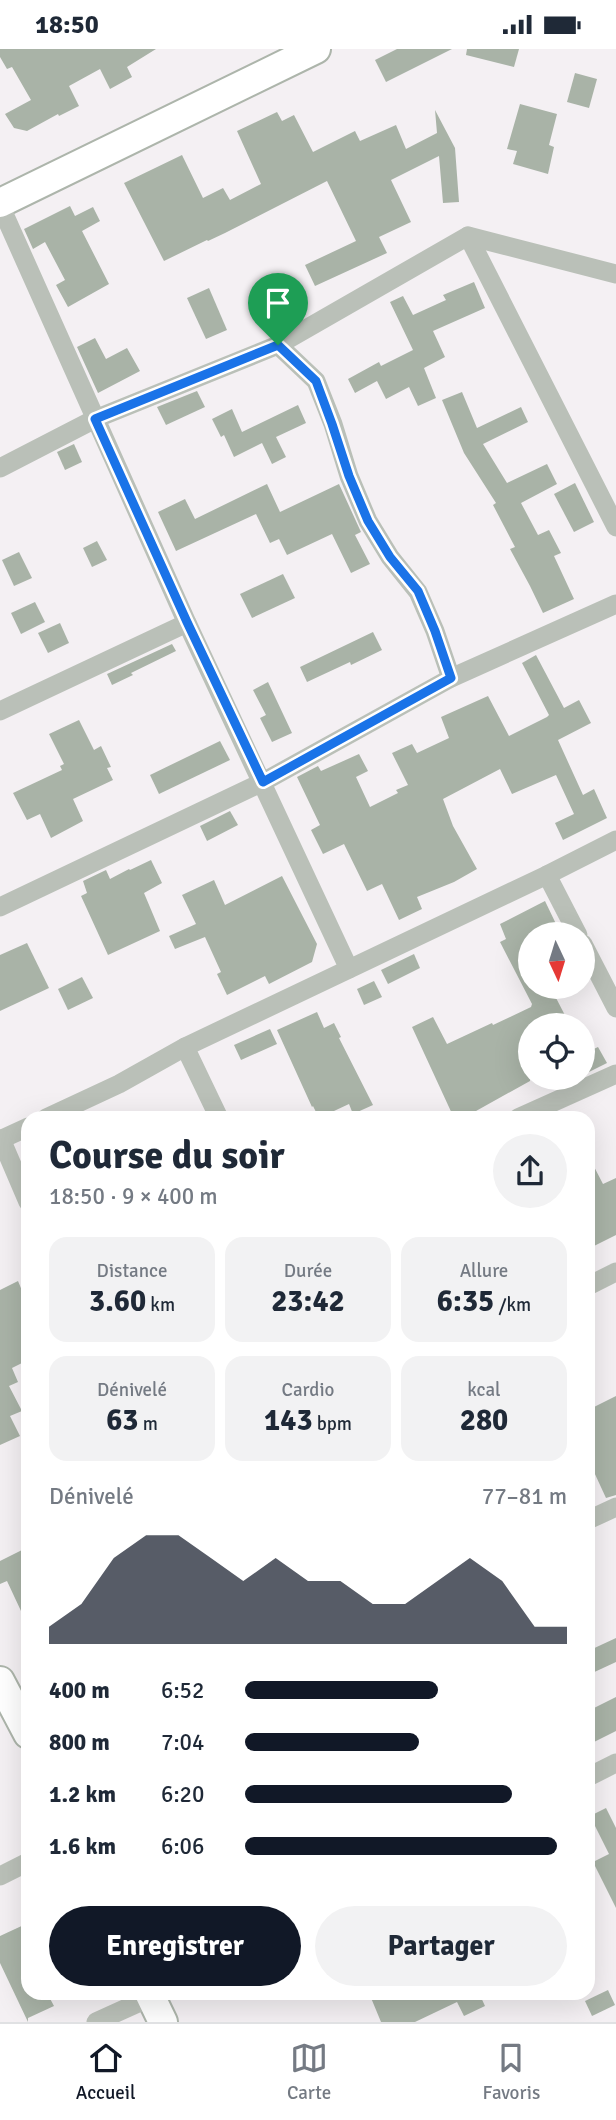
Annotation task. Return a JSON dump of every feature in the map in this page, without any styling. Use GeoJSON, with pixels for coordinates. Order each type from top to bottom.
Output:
{"type":"FeatureCollection","features":[{"type":"Feature","properties":{"kind":"street"},"geometry":{"type":"LineString","coordinates":[[316,49],[0,204],[187,622],[349,969]]}},
{"type":"Feature","properties":{"kind":"street"},"geometry":{"type":"LineString","coordinates":[[0,468],[95,419],[278,345],[468,236],[616,274]]}},
{"type":"Feature","properties":{"kind":"street"},"geometry":{"type":"LineString","coordinates":[[468,236],[616,527]]}},
{"type":"Feature","properties":{"kind":"street"},"geometry":{"type":"LineString","coordinates":[[278,345],[316,381],[349,476],[368,521],[390,557],[418,591],[451,678]]}},
{"type":"Feature","properties":{"kind":"street"},"geometry":{"type":"LineString","coordinates":[[0,907],[263,782],[451,678],[616,604]]}},
{"type":"Feature","properties":{"kind":"street"},"geometry":{"type":"LineString","coordinates":[[0,711],[187,622]]}},
{"type":"Feature","properties":{"kind":"street"},"geometry":{"type":"LineString","coordinates":[[61,1111],[119,1084],[185,1047],[616,840]]}},
{"type":"Feature","properties":{"kind":"street"},"geometry":{"type":"LineString","coordinates":[[547,875],[571,922]]}},
{"type":"Feature","properties":{"kind":"street"},"geometry":{"type":"LineString","coordinates":[[595,964],[610,989],[616,1008]]}},
{"type":"Feature","properties":{"kind":"street"},"geometry":{"type":"LineString","coordinates":[[185,1047],[216,1111]]}},
{"type":"Feature","properties":{"kind":"street"},"geometry":{"type":"LineString","coordinates":[[534,1111],[616,1074]]}},
{"type":"Feature","properties":{"kind":"street"},"geometry":{"type":"LineString","coordinates":[[21,1130],[1,1140],[21,1186]]}},
{"type":"Feature","properties":{"kind":"street"},"geometry":{"type":"LineString","coordinates":[[595,1282],[616,1272]]}},
{"type":"Feature","properties":{"kind":"street"},"geometry":{"type":"LineString","coordinates":[[595,1517],[616,1507]]}},
{"type":"Feature","properties":{"kind":"street"},"geometry":{"type":"LineString","coordinates":[[3,1693],[21,1723]]}},
{"type":"Feature","properties":{"kind":"street"},"geometry":{"type":"LineString","coordinates":[[595,1774],[616,1763]]}},
{"type":"Feature","properties":{"kind":"street"},"geometry":{"type":"LineString","coordinates":[[0,1876],[21,1866]]}},
{"type":"Feature","properties":{"kind":"street"},"geometry":{"type":"LineString","coordinates":[[96,2022],[156,2002]]}},
{"type":"Feature","properties":{"kind":"building"},"geometry":{"type":"Polygon","coordinates":[[[0,49],[156,49],[127,67],[132,77],[110,89],[100,69],[69,86],[79,106],[27,131],[14,128],[5,114],[31,100],[12,67],[7,69],[0,57],[0,49]]]}},
{"type":"Feature","properties":{"kind":"building"},"geometry":{"type":"Polygon","coordinates":[[[397,49],[452,49],[386,82],[375,60],[397,49]]]}},
{"type":"Feature","properties":{"kind":"building"},"geometry":{"type":"Polygon","coordinates":[[[467,49],[519,49],[514,67],[466,55],[467,49]]]}},
{"type":"Feature","properties":{"kind":"building"},"geometry":{"type":"Polygon","coordinates":[[[575,73],[597,79],[589,108],[567,102],[575,73]]]}},
{"type":"Feature","properties":{"kind":"building"},"geometry":{"type":"Polygon","coordinates":[[[520,104],[557,114],[549,145],[554,147],[548,174],[513,164],[517,151],[507,149],[520,104]]]}},
{"type":"Feature","properties":{"kind":"building"},"geometry":{"type":"Polygon","coordinates":[[[435,110],[455,148],[459,202],[443,203],[439,156],[391,180],[411,222],[379,237],[387,253],[315,286],[305,265],[356,241],[327,181],[164,261],[124,183],[182,155],[203,198],[223,188],[230,200],[261,184],[237,131],[277,112],[282,121],[294,115],[313,152],[355,131],[360,141],[396,125],[406,149],[437,133],[435,110]]]}},
{"type":"Feature","properties":{"kind":"building"},"geometry":{"type":"Polygon","coordinates":[[[70,206],[75,216],[93,207],[100,221],[82,231],[109,284],[68,307],[56,285],[65,280],[45,242],[33,249],[24,229],[70,206]]]}},
{"type":"Feature","properties":{"kind":"building"},"geometry":{"type":"Polygon","coordinates":[[[474,282],[485,308],[433,331],[445,357],[424,368],[436,398],[418,406],[409,387],[386,399],[377,381],[355,393],[348,379],[379,362],[381,366],[413,350],[390,302],[403,296],[413,315],[446,300],[443,295],[474,282]]]}},
{"type":"Feature","properties":{"kind":"building"},"geometry":{"type":"Polygon","coordinates":[[[209,288],[227,330],[206,339],[187,298],[209,288]]]}},
{"type":"Feature","properties":{"kind":"building"},"geometry":{"type":"Polygon","coordinates":[[[95,338],[106,359],[127,348],[140,371],[98,393],[77,347],[95,338]]]}},
{"type":"Feature","properties":{"kind":"building"},"geometry":{"type":"Polygon","coordinates":[[[197,391],[205,407],[166,425],[157,407],[197,391]]]}},
{"type":"Feature","properties":{"kind":"building"},"geometry":{"type":"Polygon","coordinates":[[[462,392],[477,428],[521,407],[528,422],[483,444],[507,483],[547,464],[557,484],[521,503],[538,535],[549,530],[561,553],[554,556],[574,599],[543,613],[510,549],[515,547],[493,505],[496,503],[464,453],[442,400],[462,392]]]}},
{"type":"Feature","properties":{"kind":"building"},"geometry":{"type":"Polygon","coordinates":[[[298,405],[306,423],[276,437],[286,457],[272,464],[262,443],[234,457],[224,435],[221,437],[212,419],[232,409],[242,432],[298,405]]]}},
{"type":"Feature","properties":{"kind":"building"},"geometry":{"type":"Polygon","coordinates":[[[74,444],[82,462],[65,470],[57,452],[74,444]]]}},
{"type":"Feature","properties":{"kind":"building"},"geometry":{"type":"Polygon","coordinates":[[[575,483],[594,522],[574,532],[554,494],[575,483]]]}},
{"type":"Feature","properties":{"kind":"building"},"geometry":{"type":"Polygon","coordinates":[[[267,484],[280,512],[339,484],[361,532],[355,535],[370,564],[351,573],[332,534],[287,555],[279,539],[270,543],[256,514],[176,551],[158,512],[185,499],[195,519],[267,484]]]}},
{"type":"Feature","properties":{"kind":"building"},"geometry":{"type":"Polygon","coordinates":[[[97,541],[107,560],[92,567],[83,548],[97,541]]]}},
{"type":"Feature","properties":{"kind":"building"},"geometry":{"type":"Polygon","coordinates":[[[19,552],[32,578],[14,586],[2,560],[19,552]]]}},
{"type":"Feature","properties":{"kind":"building"},"geometry":{"type":"Polygon","coordinates":[[[283,574],[295,598],[252,618],[240,594],[283,574]]]}},
{"type":"Feature","properties":{"kind":"building"},"geometry":{"type":"Polygon","coordinates":[[[35,602],[45,622],[21,634],[11,613],[35,602]]]}},
{"type":"Feature","properties":{"kind":"building"},"geometry":{"type":"Polygon","coordinates":[[[60,623],[69,643],[48,653],[38,633],[60,623]]]}},
{"type":"Feature","properties":{"kind":"building"},"geometry":{"type":"Polygon","coordinates":[[[373,632],[382,650],[307,682],[300,667],[373,632]]]}},
{"type":"Feature","properties":{"kind":"building"},"geometry":{"type":"Polygon","coordinates":[[[172,644],[176,651],[112,685],[107,674],[172,644]]]}},
{"type":"Feature","properties":{"kind":"building"},"geometry":{"type":"Polygon","coordinates":[[[536,655],[564,708],[579,700],[591,723],[558,740],[583,795],[594,789],[607,818],[563,840],[555,823],[574,814],[556,775],[512,794],[500,769],[443,799],[453,826],[477,869],[417,897],[422,909],[399,920],[382,884],[367,891],[344,844],[323,854],[311,830],[320,825],[297,777],[318,766],[321,771],[359,754],[368,771],[356,777],[370,807],[408,785],[392,753],[412,744],[417,753],[449,738],[441,717],[488,696],[509,736],[547,717],[549,715],[522,663],[536,655]]]}},
{"type":"Feature","properties":{"kind":"building"},"geometry":{"type":"Polygon","coordinates":[[[268,682],[292,733],[272,742],[260,718],[266,715],[253,690],[268,682]]]}},
{"type":"Feature","properties":{"kind":"building"},"geometry":{"type":"Polygon","coordinates":[[[79,720],[94,750],[101,746],[111,767],[107,768],[113,780],[73,799],[83,821],[51,838],[40,814],[27,820],[13,793],[62,770],[60,766],[64,764],[49,734],[79,720]]]}},
{"type":"Feature","properties":{"kind":"building"},"geometry":{"type":"Polygon","coordinates":[[[220,741],[230,760],[159,794],[150,775],[220,741]]]}},
{"type":"Feature","properties":{"kind":"building"},"geometry":{"type":"Polygon","coordinates":[[[230,811],[238,825],[207,841],[200,826],[230,811]]]}},
{"type":"Feature","properties":{"kind":"building"},"geometry":{"type":"Polygon","coordinates":[[[151,860],[162,883],[144,893],[160,931],[108,955],[81,896],[87,893],[83,881],[106,870],[110,879],[151,860]]]}},
{"type":"Feature","properties":{"kind":"building"},"geometry":{"type":"Polygon","coordinates":[[[282,876],[317,944],[312,962],[269,984],[265,976],[227,995],[217,974],[221,972],[205,937],[175,949],[169,936],[196,924],[182,895],[214,880],[225,905],[282,876]]]}},
{"type":"Feature","properties":{"kind":"building"},"geometry":{"type":"Polygon","coordinates":[[[545,901],[555,922],[518,922],[518,977],[500,942],[506,939],[500,924],[545,901]]]}},
{"type":"Feature","properties":{"kind":"building"},"geometry":{"type":"Polygon","coordinates":[[[27,943],[49,988],[0,1011],[0,955],[27,943]]]}},
{"type":"Feature","properties":{"kind":"building"},"geometry":{"type":"Polygon","coordinates":[[[414,954],[420,968],[388,984],[381,970],[414,954]]]}},
{"type":"Feature","properties":{"kind":"building"},"geometry":{"type":"Polygon","coordinates":[[[82,977],[93,998],[68,1010],[58,989],[82,977]]]}},
{"type":"Feature","properties":{"kind":"building"},"geometry":{"type":"Polygon","coordinates":[[[374,981],[382,997],[364,1005],[357,989],[374,981]]]}},
{"type":"Feature","properties":{"kind":"building"},"geometry":{"type":"Polygon","coordinates":[[[529,999],[557,999],[564,1013],[518,1013],[532,1004],[529,999]]]}},
{"type":"Feature","properties":{"kind":"building"},"geometry":{"type":"Polygon","coordinates":[[[317,1012],[324,1028],[334,1023],[373,1105],[360,1111],[352,1111],[349,1104],[334,1111],[316,1111],[277,1030],[317,1012]]]}},
{"type":"Feature","properties":{"kind":"building"},"geometry":{"type":"Polygon","coordinates":[[[518,1013],[518,1088],[476,1111],[451,1111],[412,1027],[433,1017],[447,1044],[492,1023],[493,1025],[518,1013]]]}},
{"type":"Feature","properties":{"kind":"building"},"geometry":{"type":"Polygon","coordinates":[[[270,1029],[277,1044],[241,1060],[234,1045],[270,1029]]]}},
{"type":"Feature","properties":{"kind":"building"},"geometry":{"type":"Polygon","coordinates":[[[598,1047],[607,1063],[595,1069],[595,1048],[598,1047]]]}},
{"type":"Feature","properties":{"kind":"building"},"geometry":{"type":"Polygon","coordinates":[[[595,1169],[603,1184],[616,1178],[616,1235],[595,1246],[595,1169]]]}},
{"type":"Feature","properties":{"kind":"building"},"geometry":{"type":"Polygon","coordinates":[[[18,1281],[21,1288],[21,1364],[12,1368],[18,1382],[9,1386],[21,1409],[10,1416],[20,1436],[0,1445],[0,1290],[18,1281]]]}},
{"type":"Feature","properties":{"kind":"building"},"geometry":{"type":"Polygon","coordinates":[[[616,1396],[616,1495],[606,1498],[595,1474],[595,1406],[616,1396]]]}},
{"type":"Feature","properties":{"kind":"building"},"geometry":{"type":"Polygon","coordinates":[[[21,1550],[21,1611],[7,1581],[0,1584],[0,1561],[21,1550]]]}},
{"type":"Feature","properties":{"kind":"building"},"geometry":{"type":"Polygon","coordinates":[[[616,1638],[616,1662],[595,1672],[595,1648],[616,1638]]]}},
{"type":"Feature","properties":{"kind":"building"},"geometry":{"type":"Polygon","coordinates":[[[616,1697],[616,1731],[595,1742],[595,1708],[616,1697]]]}},
{"type":"Feature","properties":{"kind":"building"},"geometry":{"type":"Polygon","coordinates":[[[606,1808],[616,1828],[616,1908],[595,1866],[595,1861],[609,1854],[595,1826],[595,1814],[606,1808]]]}},
{"type":"Feature","properties":{"kind":"building"},"geometry":{"type":"Polygon","coordinates":[[[21,1926],[21,2000],[51,2000],[54,2006],[28,2018],[28,2022],[0,1963],[0,1936],[21,1926]]]}},
{"type":"Feature","properties":{"kind":"building"},"geometry":{"type":"Polygon","coordinates":[[[608,1990],[615,2005],[592,2016],[585,2001],[595,2000],[595,1996],[608,1990]]]}},
{"type":"Feature","properties":{"kind":"building"},"geometry":{"type":"Polygon","coordinates":[[[372,2000],[482,2000],[485,2006],[464,2016],[457,2002],[415,2022],[381,2022],[372,2000]]]}},
{"type":"Feature","properties":{"kind":"route"},"geometry":{"type":"LineString","coordinates":[[278,345],[316,381],[349,476],[368,521],[390,557],[418,591],[451,678],[263,782],[95,419],[278,345]]}}]}
